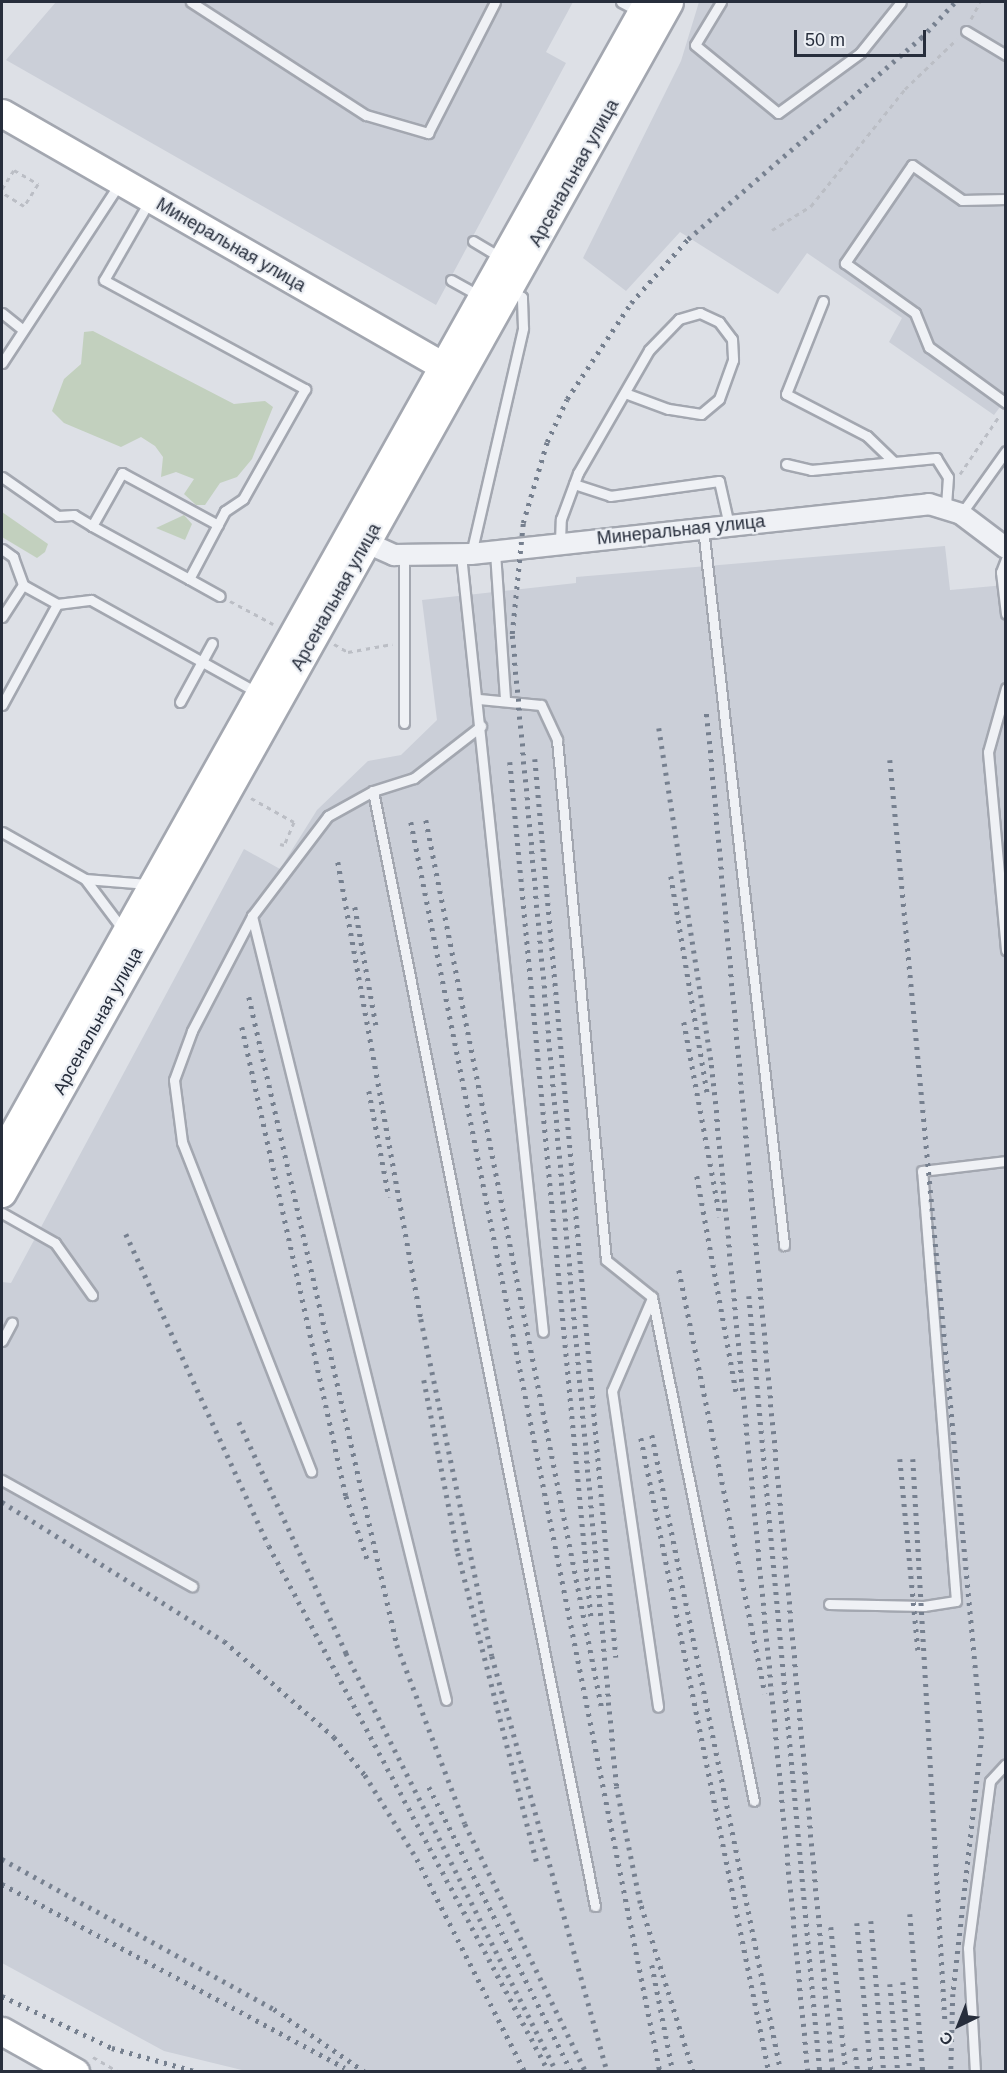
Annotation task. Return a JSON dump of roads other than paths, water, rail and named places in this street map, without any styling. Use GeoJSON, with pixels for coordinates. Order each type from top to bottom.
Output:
{"type":"FeatureCollection","features":[{"type":"Feature","properties":{"kind":"street","name":"Арсенальная улица"},"geometry":{"type":"LineString","coordinates":[[2,1192],[160,890],[452,371],[511,272],[647,8]]}},
{"type":"Feature","properties":{"kind":"street","name":"Минеральная улица"},"geometry":{"type":"LineString","coordinates":[[2,113],[452,371]]}},
{"type":"Feature","properties":{"kind":"street","name":"Арсенальная улица"},"geometry":{"type":"LineString","coordinates":[[452,371],[482,297],[511,272]]}},
{"type":"Feature","properties":{"kind":"street","name":"Минеральная улица"},"geometry":{"type":"LineString","coordinates":[[358,539],[404,557],[466,554],[560,542],[952,503]]}},
{"type":"Feature","properties":{"kind":"street"},"geometry":{"type":"LineString","coordinates":[[952,503],[1005,548]]}},
{"type":"Feature","properties":{"kind":"street","name":"Арсенальная улица"},"geometry":{"type":"LineString","coordinates":[[2,1153],[134,938]]}},
{"type":"Feature","properties":{"kind":"street"},"geometry":{"type":"LineString","coordinates":[[2,2031],[75,2072]]}},
{"type":"Feature","properties":{"kind":"street"},"geometry":{"type":"LineString","coordinates":[[2,2051],[39,2072]]}},
{"type":"Feature","properties":{"kind":"lane"},"geometry":{"type":"LineString","coordinates":[[191,2],[366,115],[428,133],[495,2]]}},
{"type":"Feature","properties":{"kind":"lane"},"geometry":{"type":"LineString","coordinates":[[721,2],[695,45],[778,113],[860,53],[901,2]]}},
{"type":"Feature","properties":{"kind":"lane"},"geometry":{"type":"LineString","coordinates":[[966,31],[1005,55]]}},
{"type":"Feature","properties":{"kind":"lane"},"geometry":{"type":"LineString","coordinates":[[1005,199],[962,200],[912,165],[845,263],[915,313],[929,347],[1005,403]]}},
{"type":"Feature","properties":{"kind":"lane"},"geometry":{"type":"LineString","coordinates":[[2,363],[22,329],[120,182]]}},
{"type":"Feature","properties":{"kind":"lane"},"geometry":{"type":"LineString","coordinates":[[151,199],[104,280],[305,389],[243,499],[225,511],[189,579]]}},
{"type":"Feature","properties":{"kind":"lane"},"geometry":{"type":"LineString","coordinates":[[473,241],[511,272],[522,297],[523,327],[466,554],[481,726],[543,1332]]}},
{"type":"Feature","properties":{"kind":"lane"},"geometry":{"type":"LineString","coordinates":[[451,280],[482,297]]}},
{"type":"Feature","properties":{"kind":"lane"},"geometry":{"type":"LineString","coordinates":[[823,301],[786,394],[867,436],[893,461]]}},
{"type":"Feature","properties":{"kind":"lane"},"geometry":{"type":"LineString","coordinates":[[2,313],[22,329]]}},
{"type":"Feature","properties":{"kind":"lane"},"geometry":{"type":"LineString","coordinates":[[560,542],[561,519],[574,483],[649,350],[680,319],[700,314],[719,322],[732,339],[733,360],[719,399],[701,414],[668,409],[625,393]]}},
{"type":"Feature","properties":{"kind":"lane"},"geometry":{"type":"LineString","coordinates":[[786,464],[812,470],[936,458],[952,503],[1005,451]]}},
{"type":"Feature","properties":{"kind":"lane"},"geometry":{"type":"LineString","coordinates":[[92,526],[122,473],[218,525]]}},
{"type":"Feature","properties":{"kind":"lane"},"geometry":{"type":"LineString","coordinates":[[2,477],[58,516],[74,516],[220,596]]}},
{"type":"Feature","properties":{"kind":"lane"},"geometry":{"type":"LineString","coordinates":[[574,483],[610,496],[719,481],[729,525]]}},
{"type":"Feature","properties":{"kind":"lane"},"geometry":{"type":"LineString","coordinates":[[703,528],[784,1245]]}},
{"type":"Feature","properties":{"kind":"lane"},"geometry":{"type":"LineString","coordinates":[[2,549],[13,556],[23,585],[57,604],[91,600],[268,698]]}},
{"type":"Feature","properties":{"kind":"lane"},"geometry":{"type":"LineString","coordinates":[[495,552],[505,698]]}},
{"type":"Feature","properties":{"kind":"lane"},"geometry":{"type":"LineString","coordinates":[[404,557],[404,723]]}},
{"type":"Feature","properties":{"kind":"lane"},"geometry":{"type":"LineString","coordinates":[[1005,559],[1001,572],[1005,614]]}},
{"type":"Feature","properties":{"kind":"lane"},"geometry":{"type":"LineString","coordinates":[[2,616],[23,585]]}},
{"type":"Feature","properties":{"kind":"lane"},"geometry":{"type":"LineString","coordinates":[[2,705],[57,604]]}},
{"type":"Feature","properties":{"kind":"lane"},"geometry":{"type":"LineString","coordinates":[[180,702],[212,643]]}},
{"type":"Feature","properties":{"kind":"lane"},"geometry":{"type":"LineString","coordinates":[[1005,688],[988,752],[1005,950]]}},
{"type":"Feature","properties":{"kind":"lane"},"geometry":{"type":"LineString","coordinates":[[479,699],[505,698],[541,705],[556,740],[606,1260],[652,1297],[754,1801]]}},
{"type":"Feature","properties":{"kind":"lane"},"geometry":{"type":"LineString","coordinates":[[311,1472],[182,1142],[174,1080],[192,1031],[252,916],[328,816],[373,791],[414,778],[481,726]]}},
{"type":"Feature","properties":{"kind":"lane"},"geometry":{"type":"LineString","coordinates":[[373,791],[595,1906]]}},
{"type":"Feature","properties":{"kind":"lane"},"geometry":{"type":"LineString","coordinates":[[2,832],[84,879],[134,938]]}},
{"type":"Feature","properties":{"kind":"lane"},"geometry":{"type":"LineString","coordinates":[[84,879],[160,890]]}},
{"type":"Feature","properties":{"kind":"lane"},"geometry":{"type":"LineString","coordinates":[[252,916],[446,1700]]}},
{"type":"Feature","properties":{"kind":"lane"},"geometry":{"type":"LineString","coordinates":[[829,1604],[924,1606],[957,1601],[922,1171],[1005,1161]]}},
{"type":"Feature","properties":{"kind":"lane"},"geometry":{"type":"LineString","coordinates":[[2,1213],[55,1243],[92,1295]]}},
{"type":"Feature","properties":{"kind":"lane"},"geometry":{"type":"LineString","coordinates":[[652,1297],[612,1391],[658,1707]]}},
{"type":"Feature","properties":{"kind":"lane"},"geometry":{"type":"LineString","coordinates":[[2,1341],[12,1322]]}},
{"type":"Feature","properties":{"kind":"lane"},"geometry":{"type":"LineString","coordinates":[[2,1480],[192,1586]]}},
{"type":"Feature","properties":{"kind":"lane"},"geometry":{"type":"LineString","coordinates":[[975,2072],[968,1948],[990,1781],[1005,1764]]}},
{"type":"Feature","properties":{"kind":"railway"},"geometry":{"type":"LineString","coordinates":[[693,2072],[640,1903],[616,1786],[512,634],[523,523],[547,442],[567,399],[631,303],[688,239],[921,38],[955,2]]}},
{"type":"Feature","properties":{"kind":"railway"},"geometry":{"type":"LineString","coordinates":[[707,714],[833,2072]]}},
{"type":"Feature","properties":{"kind":"railway"},"geometry":{"type":"LineString","coordinates":[[659,728],[712,1065],[808,2072]]}},
{"type":"Feature","properties":{"kind":"railway"},"geometry":{"type":"LineString","coordinates":[[535,759],[616,1657]]}},
{"type":"Feature","properties":{"kind":"railway"},"geometry":{"type":"LineString","coordinates":[[890,760],[982,1736],[953,1994],[951,2072]]}},
{"type":"Feature","properties":{"kind":"railway"},"geometry":{"type":"LineString","coordinates":[[510,762],[591,1616]]}},
{"type":"Feature","properties":{"kind":"railway"},"geometry":{"type":"LineString","coordinates":[[426,820],[602,1709]]}},
{"type":"Feature","properties":{"kind":"railway"},"geometry":{"type":"LineString","coordinates":[[411,822],[660,2072]]}},
{"type":"Feature","properties":{"kind":"railway"},"geometry":{"type":"LineString","coordinates":[[338,862],[421,1319],[492,1656],[607,2072]]}},
{"type":"Feature","properties":{"kind":"railway"},"geometry":{"type":"LineString","coordinates":[[671,876],[707,1092]]}},
{"type":"Feature","properties":{"kind":"railway"},"geometry":{"type":"LineString","coordinates":[[355,907],[376,1025]]}},
{"type":"Feature","properties":{"kind":"railway"},"geometry":{"type":"LineString","coordinates":[[249,997],[397,1645],[465,1824],[586,2072]]}},
{"type":"Feature","properties":{"kind":"railway"},"geometry":{"type":"LineString","coordinates":[[684,1022],[720,1217]]}},
{"type":"Feature","properties":{"kind":"railway"},"geometry":{"type":"LineString","coordinates":[[242,1027],[346,1496],[368,1561]]}},
{"type":"Feature","properties":{"kind":"railway"},"geometry":{"type":"LineString","coordinates":[[369,1091],[389,1197]]}},
{"type":"Feature","properties":{"kind":"railway"},"geometry":{"type":"LineString","coordinates":[[697,1176],[736,1391]]}},
{"type":"Feature","properties":{"kind":"railway"},"geometry":{"type":"LineString","coordinates":[[126,1234],[269,1546],[549,2072]]}},
{"type":"Feature","properties":{"kind":"railway"},"geometry":{"type":"LineString","coordinates":[[679,1270],[765,1693]]}},
{"type":"Feature","properties":{"kind":"railway"},"geometry":{"type":"LineString","coordinates":[[749,1296],[820,2072]]}},
{"type":"Feature","properties":{"kind":"railway"},"geometry":{"type":"LineString","coordinates":[[424,1380],[458,1553],[538,1867]]}},
{"type":"Feature","properties":{"kind":"railway"},"geometry":{"type":"LineString","coordinates":[[239,1422],[346,1653],[555,2068]]}},
{"type":"Feature","properties":{"kind":"railway"},"geometry":{"type":"LineString","coordinates":[[652,1435],[781,2072]]}},
{"type":"Feature","properties":{"kind":"railway"},"geometry":{"type":"LineString","coordinates":[[641,1438],[769,2072]]}},
{"type":"Feature","properties":{"kind":"railway"},"geometry":{"type":"LineString","coordinates":[[900,1459],[918,1650]]}},
{"type":"Feature","properties":{"kind":"railway"},"geometry":{"type":"LineString","coordinates":[[913,1459],[945,2019]]}},
{"type":"Feature","properties":{"kind":"railway"},"geometry":{"type":"LineString","coordinates":[[2,1502],[224,1641],[334,1737],[365,1775],[417,1859],[525,2072]]}},
{"type":"Feature","properties":{"kind":"railway"},"geometry":{"type":"LineString","coordinates":[[429,1787],[572,2072]]}},
{"type":"Feature","properties":{"kind":"railway"},"geometry":{"type":"LineString","coordinates":[[2,1859],[274,2009],[365,2072]]}},
{"type":"Feature","properties":{"kind":"railway"},"geometry":{"type":"LineString","coordinates":[[2,1884],[345,2068]]}},
{"type":"Feature","properties":{"kind":"railway"},"geometry":{"type":"LineString","coordinates":[[910,1914],[923,2072]]}},
{"type":"Feature","properties":{"kind":"railway"},"geometry":{"type":"LineString","coordinates":[[871,1921],[884,2072]]}},
{"type":"Feature","properties":{"kind":"railway"},"geometry":{"type":"LineString","coordinates":[[857,1923],[871,2072]]}},
{"type":"Feature","properties":{"kind":"railway"},"geometry":{"type":"LineString","coordinates":[[831,1927],[846,2072]]}},
{"type":"Feature","properties":{"kind":"railway"},"geometry":{"type":"LineString","coordinates":[[652,1965],[673,2072]]}},
{"type":"Feature","properties":{"kind":"railway"},"geometry":{"type":"LineString","coordinates":[[903,1982],[910,2072]]}},
{"type":"Feature","properties":{"kind":"railway"},"geometry":{"type":"LineString","coordinates":[[890,1984],[898,2072]]}},
{"type":"Feature","properties":{"kind":"railway"},"geometry":{"type":"LineString","coordinates":[[2,1996],[112,2048],[198,2072]]}},
{"type":"Feature","properties":{"kind":"railway"},"geometry":{"type":"LineString","coordinates":[[855,2048],[858,2072]]}}]}
